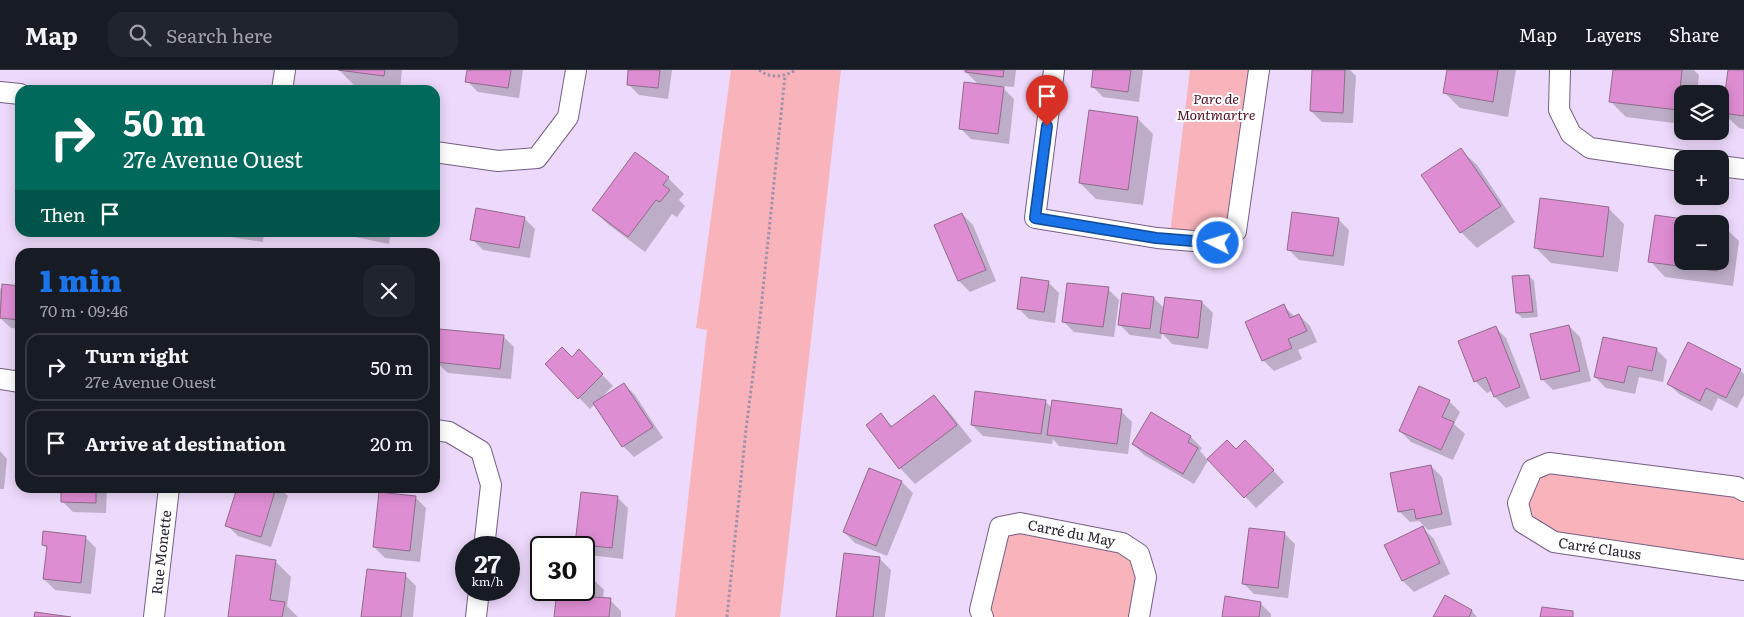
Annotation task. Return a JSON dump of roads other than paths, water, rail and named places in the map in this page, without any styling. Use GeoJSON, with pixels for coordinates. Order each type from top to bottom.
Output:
{"type":"FeatureCollection","features":[{"type":"Feature","properties":{"kind":"street"},"geometry":{"type":"LineString","coordinates":[[283,85],[285,70]]}},
{"type":"Feature","properties":{"kind":"street"},"geometry":{"type":"LineString","coordinates":[[440,153],[498,161],[537,158],[568,117],[576,70]]}},
{"type":"Feature","properties":{"kind":"street"},"geometry":{"type":"LineString","coordinates":[[1054,70],[1035,218],[1156,238],[1218,243],[1236,231],[1258,70]]}},
{"type":"Feature","properties":{"kind":"street"},"geometry":{"type":"LineString","coordinates":[[1560,70],[1559,110],[1571,134],[1577,139],[1590,148],[1674,160]]}},
{"type":"Feature","properties":{"kind":"street"},"geometry":{"type":"LineString","coordinates":[[0,92],[15,94]]}},
{"type":"Feature","properties":{"kind":"street"},"geometry":{"type":"LineString","coordinates":[[1729,167],[1744,169]]}},
{"type":"Feature","properties":{"kind":"street"},"geometry":{"type":"LineString","coordinates":[[0,380],[15,382]]}},
{"type":"Feature","properties":{"kind":"street"},"geometry":{"type":"LineString","coordinates":[[440,431],[449,432],[481,451],[491,485],[485,536]]}},
{"type":"Feature","properties":{"kind":"street","name":"Carré Clauss"},"geometry":{"type":"LineString","coordinates":[[1744,491],[1737,487],[1549,463],[1532,470],[1518,503],[1522,523],[1554,542],[1744,570]]}},
{"type":"Feature","properties":{"kind":"street","name":"Rue Monette"},"geometry":{"type":"LineString","coordinates":[[154,617],[168,493]]}},
{"type":"Feature","properties":{"kind":"street","name":"Carré du May"},"geometry":{"type":"LineString","coordinates":[[983,617],[980,610],[1000,527],[1020,523],[1122,543],[1139,554],[1146,577],[1139,617]]}},
{"type":"Feature","properties":{"kind":"street"},"geometry":{"type":"LineString","coordinates":[[476,617],[478,601]]}},
{"type":"Feature","properties":{"kind":"park label","name":"Parc de Montmartre"},"geometry":{"type":"Point","coordinates":[1216,108]}}]}
